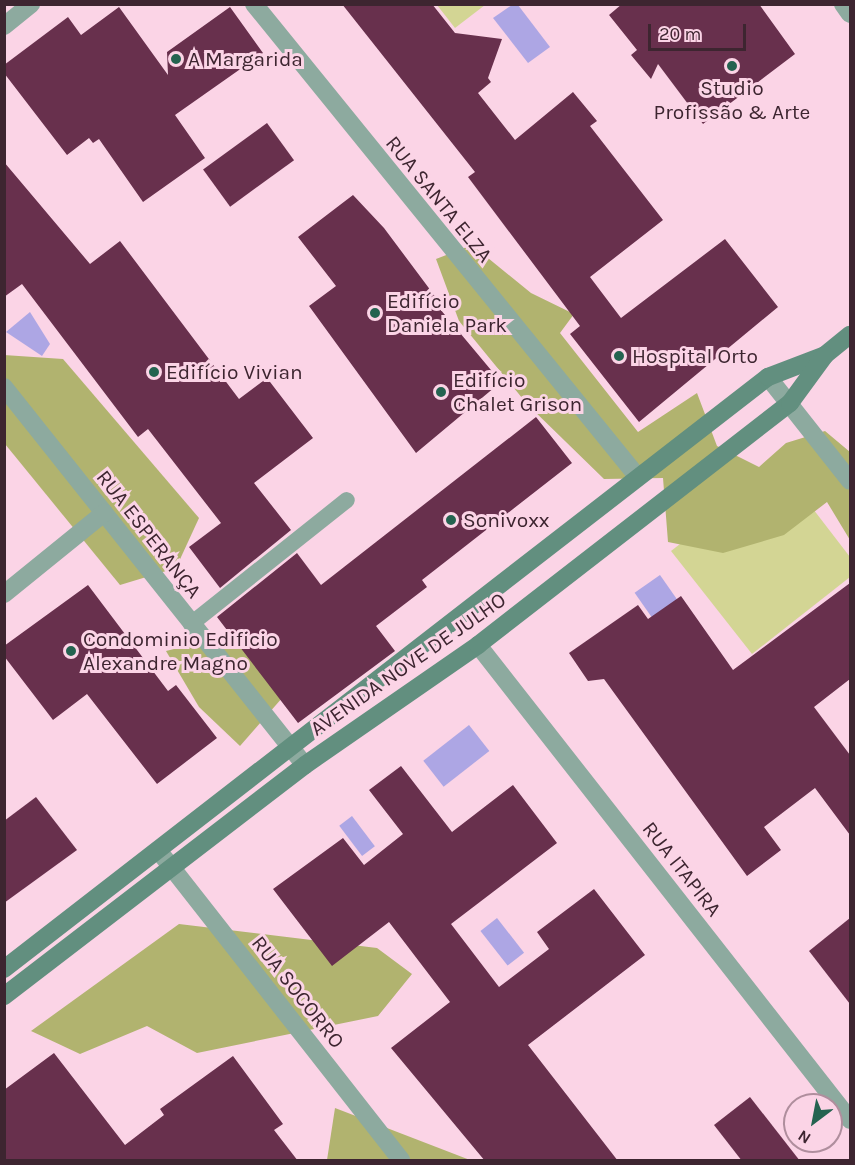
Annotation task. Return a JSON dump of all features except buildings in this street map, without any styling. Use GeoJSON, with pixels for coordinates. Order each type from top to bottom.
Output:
{"type":"FeatureCollection","features":[{"type":"Feature","properties":{"kind":"main road","name":"AVENIDA NOVE DE JULHO"},"geometry":{"type":"LineString","coordinates":[[4,996],[305,765],[478,645],[790,403],[825,355],[850,335]]}},
{"type":"Feature","properties":{"kind":"main road","name":"AVENIDA NOVE DE JULHO"},"geometry":{"type":"LineString","coordinates":[[4,969],[291,749],[638,476],[768,377],[825,355]]}},
{"type":"Feature","properties":{"kind":"street"},"geometry":{"type":"LineString","coordinates":[[4,26],[31,4]]}},
{"type":"Feature","properties":{"kind":"street","name":"RUA SANTA ELZA"},"geometry":{"type":"LineString","coordinates":[[254,4],[638,476]]}},
{"type":"Feature","properties":{"kind":"street"},"geometry":{"type":"LineString","coordinates":[[843,4],[850,14]]}},
{"type":"Feature","properties":{"kind":"street"},"geometry":{"type":"LineString","coordinates":[[768,377],[850,481]]}},
{"type":"Feature","properties":{"kind":"street","name":"RUA ESPERANÇA"},"geometry":{"type":"LineString","coordinates":[[4,387],[305,765]]}},
{"type":"Feature","properties":{"kind":"street"},"geometry":{"type":"LineString","coordinates":[[4,594],[104,513]]}},
{"type":"Feature","properties":{"kind":"street","name":"RUA ITAPIRA"},"geometry":{"type":"LineString","coordinates":[[478,645],[850,1120]]}},
{"type":"Feature","properties":{"kind":"street","name":"RUA SOCORRO"},"geometry":{"type":"LineString","coordinates":[[158,850],[401,1161]]}},
{"type":"Feature","properties":{"kind":"lane"},"geometry":{"type":"LineString","coordinates":[[191,624],[347,500]]}},
{"type":"Feature","properties":{"kind":"green space"},"geometry":{"type":"Polygon","coordinates":[[[437,5],[485,5],[455,28],[437,5]]]}},
{"type":"Feature","properties":{"kind":"green space"},"geometry":{"type":"Polygon","coordinates":[[[472,245],[531,293],[574,314],[560,333],[638,432],[697,393],[717,446],[759,467],[786,443],[825,431],[850,452],[850,540],[827,502],[784,535],[723,553],[668,542],[663,478],[604,479],[527,404],[459,321],[436,259],[472,245]]]}},
{"type":"Feature","properties":{"kind":"green space"},"geometry":{"type":"Polygon","coordinates":[[[4,355],[63,359],[199,518],[176,568],[120,585],[5,444],[4,355]]]}},
{"type":"Feature","properties":{"kind":"green space"},"geometry":{"type":"Polygon","coordinates":[[[780,466],[850,557],[850,577],[752,654],[671,551],[780,466]]]}},
{"type":"Feature","properties":{"kind":"green space"},"geometry":{"type":"Polygon","coordinates":[[[225,636],[304,673],[240,746],[199,707],[166,651],[225,636]]]}},
{"type":"Feature","properties":{"kind":"green space"},"geometry":{"type":"Polygon","coordinates":[[[179,924],[377,948],[412,974],[378,1016],[197,1053],[147,1026],[80,1054],[31,1031],[179,924]]]}},
{"type":"Feature","properties":{"kind":"green space"},"geometry":{"type":"Polygon","coordinates":[[[335,1108],[470,1160],[327,1160],[335,1108]]]}},
{"type":"Feature","properties":{"kind":"shaded area"},"geometry":{"type":"Polygon","coordinates":[[[512,5],[518,5],[550,47],[528,63],[493,18],[512,5]]]}},
{"type":"Feature","properties":{"kind":"shaded area"},"geometry":{"type":"Polygon","coordinates":[[[30,312],[50,344],[42,356],[6,332],[30,312]]]}},
{"type":"Feature","properties":{"kind":"shaded area"},"geometry":{"type":"Polygon","coordinates":[[[660,575],[678,601],[653,619],[635,593],[660,575]]]}},
{"type":"Feature","properties":{"kind":"shaded area"},"geometry":{"type":"Polygon","coordinates":[[[469,725],[489,751],[444,787],[423,761],[469,725]]]}},
{"type":"Feature","properties":{"kind":"shaded area"},"geometry":{"type":"Polygon","coordinates":[[[352,816],[375,846],[362,856],[339,826],[352,816]]]}},
{"type":"Feature","properties":{"kind":"shaded area"},"geometry":{"type":"Polygon","coordinates":[[[497,918],[524,953],[508,966],[480,931],[497,918]]]}},
{"type":"Feature","properties":{"kind":"place","name":"A Margarida"},"geometry":{"type":"Point","coordinates":[176,59]}},
{"type":"Feature","properties":{"kind":"place","name":"Studio Profissão & Arte"},"geometry":{"type":"Point","coordinates":[732,66]}},
{"type":"Feature","properties":{"kind":"place","name":"Edifício Daniela Park"},"geometry":{"type":"Point","coordinates":[375,313]}},
{"type":"Feature","properties":{"kind":"place","name":"Hospital Orto"},"geometry":{"type":"Point","coordinates":[619,356]}},
{"type":"Feature","properties":{"kind":"place","name":"Edifício Vivian"},"geometry":{"type":"Point","coordinates":[154,372]}},
{"type":"Feature","properties":{"kind":"place","name":"Edifício Chalet Grison"},"geometry":{"type":"Point","coordinates":[441,392]}},
{"type":"Feature","properties":{"kind":"place","name":"Sonivoxx"},"geometry":{"type":"Point","coordinates":[451,520]}},
{"type":"Feature","properties":{"kind":"place","name":"Condominio Edificio Alexandre Magno"},"geometry":{"type":"Point","coordinates":[71,651]}}]}
